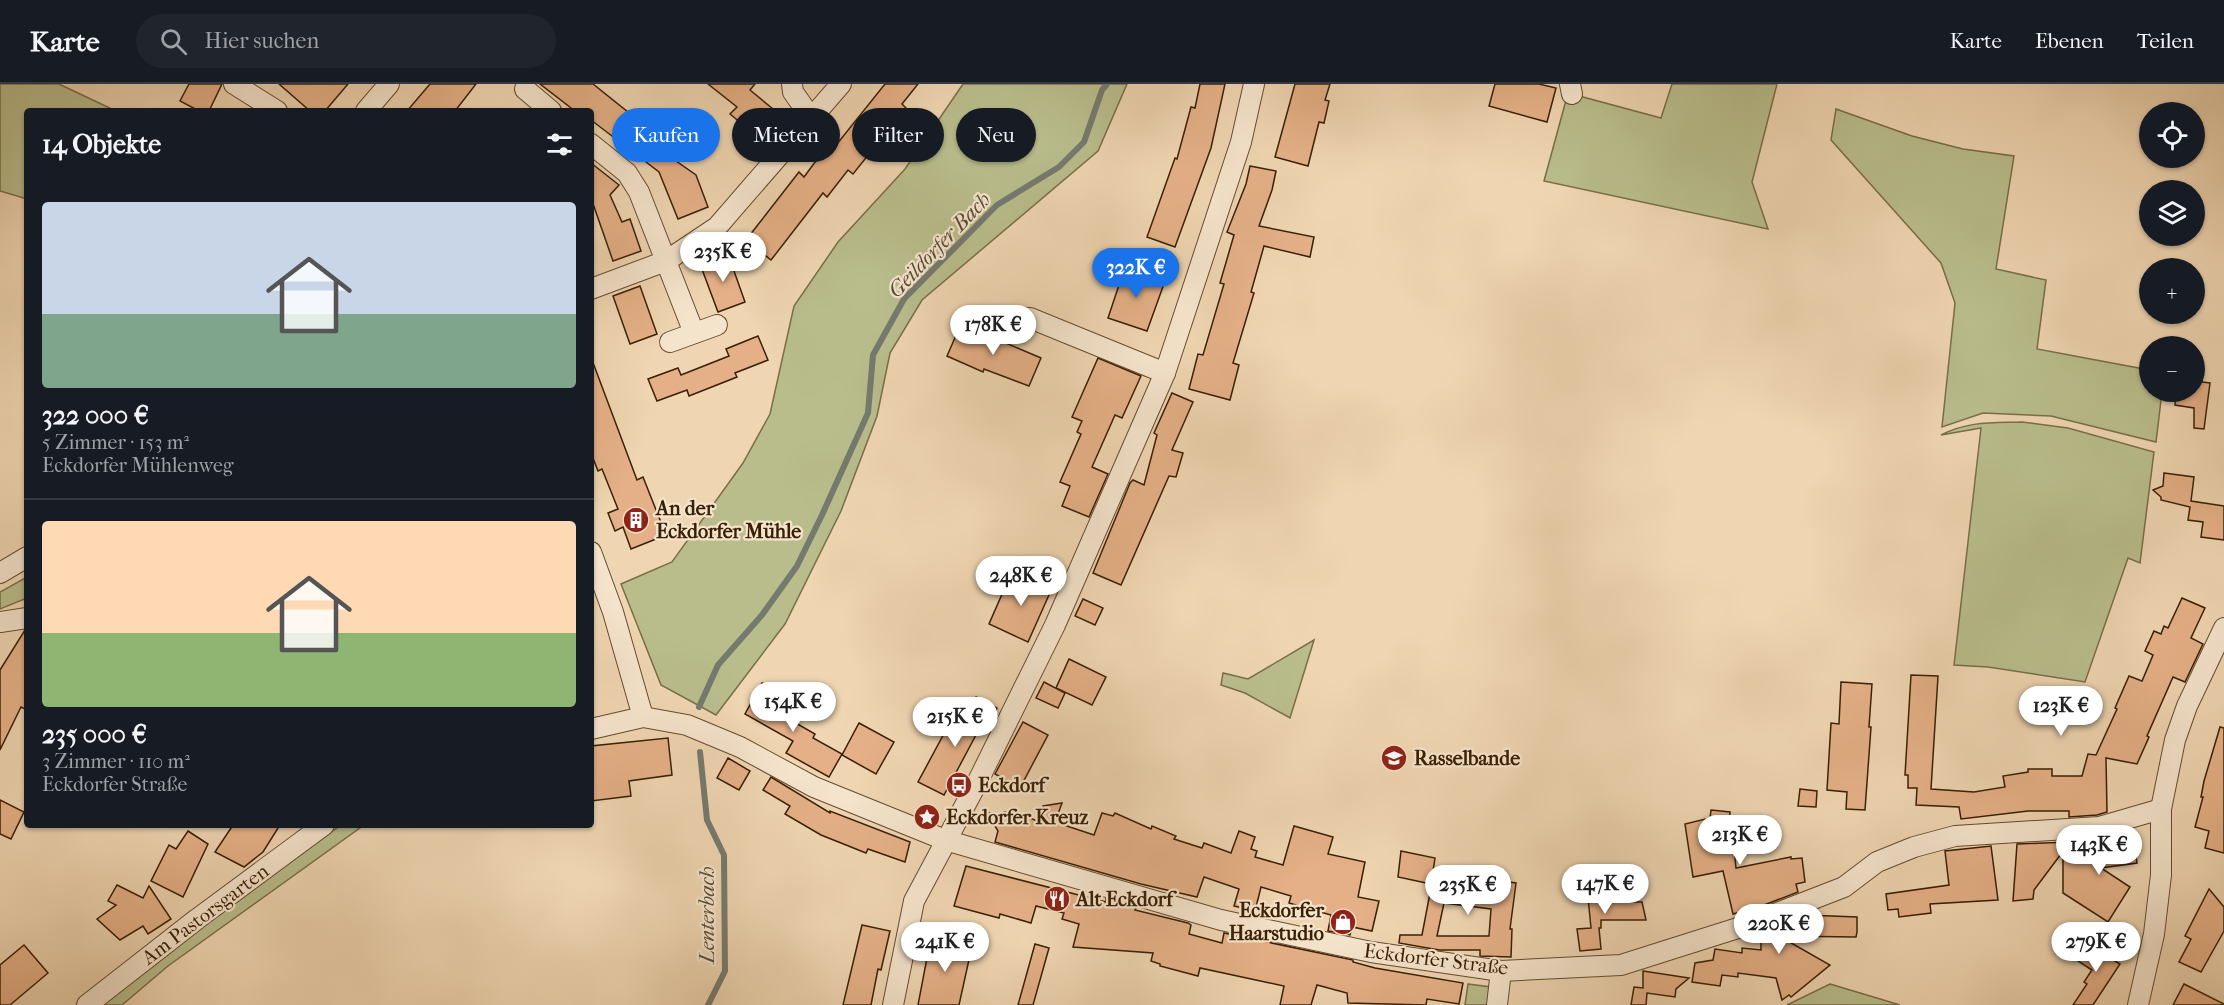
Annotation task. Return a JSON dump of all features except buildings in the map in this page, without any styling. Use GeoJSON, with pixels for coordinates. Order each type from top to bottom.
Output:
{"type":"FeatureCollection","features":[{"type":"Feature","properties":{"kind":"street"},"geometry":{"type":"LineString","coordinates":[[234,84],[272,108]]}},
{"type":"Feature","properties":{"kind":"street"},"geometry":{"type":"LineString","coordinates":[[369,108],[389,84]]}},
{"type":"Feature","properties":{"kind":"street"},"geometry":{"type":"LineString","coordinates":[[792,84],[793,92],[804,108]]}},
{"type":"Feature","properties":{"kind":"street"},"geometry":{"type":"LineString","coordinates":[[821,108],[841,84]]}},
{"type":"Feature","properties":{"kind":"street"},"geometry":{"type":"LineString","coordinates":[[893,1005],[914,901],[978,781],[1055,625],[1165,373],[1241,142],[1254,84]]}},
{"type":"Feature","properties":{"kind":"street"},"geometry":{"type":"LineString","coordinates":[[525,90],[547,108]]}},
{"type":"Feature","properties":{"kind":"street"},"geometry":{"type":"LineString","coordinates":[[594,146],[627,173],[639,192],[694,333]]}},
{"type":"Feature","properties":{"kind":"street"},"geometry":{"type":"LineString","coordinates":[[594,288],[666,261],[717,227],[774,162]]}},
{"type":"Feature","properties":{"kind":"street"},"geometry":{"type":"LineString","coordinates":[[1017,321],[1030,318],[1165,373]]}},
{"type":"Feature","properties":{"kind":"street"},"geometry":{"type":"LineString","coordinates":[[670,342],[717,325]]}},
{"type":"Feature","properties":{"kind":"street"},"geometry":{"type":"LineString","coordinates":[[0,573],[24,559]]}},
{"type":"Feature","properties":{"kind":"street"},"geometry":{"type":"LineString","coordinates":[[594,560],[613,612],[644,717],[594,728]]}},
{"type":"Feature","properties":{"kind":"street"},"geometry":{"type":"LineString","coordinates":[[0,622],[24,618]]}},
{"type":"Feature","properties":{"kind":"street"},"geometry":{"type":"LineString","coordinates":[[2138,1005],[2154,934],[2161,874],[2161,809],[2175,740],[2183,717],[2224,628]]}},
{"type":"Feature","properties":{"kind":"street","name":"Eckdorfer Straße"},"geometry":{"type":"LineString","coordinates":[[644,717],[687,725],[740,747],[814,787],[945,840],[1221,920],[1371,952],[1501,971],[1621,965],[1741,927],[1844,887],[1877,862],[1914,847],[1956,836],[2099,827],[2161,809]]}},
{"type":"Feature","properties":{"kind":"street","name":"Am Pastorsgarten"},"geometry":{"type":"LineString","coordinates":[[87,1005],[197,919],[320,828]]}},
{"type":"Feature","properties":{"kind":"street"},"geometry":{"type":"LineString","coordinates":[[1497,1005],[1501,971]]}},
{"type":"Feature","properties":{"kind":"green space"},"geometry":{"type":"Polygon","coordinates":[[[0,84],[59,84],[110,108],[24,108],[24,198],[0,191],[0,84]]]}},
{"type":"Feature","properties":{"kind":"green space"},"geometry":{"type":"Polygon","coordinates":[[[963,84],[1127,84],[1098,151],[922,300],[890,353],[877,416],[841,511],[785,624],[716,715],[661,685],[621,584],[672,562],[743,463],[770,414],[794,306],[838,242],[910,162],[944,162],[944,112],[963,84]]]}},
{"type":"Feature","properties":{"kind":"green space"},"geometry":{"type":"Polygon","coordinates":[[[1672,84],[1777,84],[1752,182],[1768,229],[1544,181],[1568,93],[1661,118],[1672,84]]]}},
{"type":"Feature","properties":{"kind":"green space"},"geometry":{"type":"Polygon","coordinates":[[[1836,109],[1912,136],[1963,149],[2014,156],[1996,269],[2046,280],[2037,349],[2139,368],[2139,402],[2161,402],[2156,442],[2051,416],[1983,413],[1942,427],[1955,303],[1941,263],[1831,140],[1836,109]]]}},
{"type":"Feature","properties":{"kind":"green space"},"geometry":{"type":"Polygon","coordinates":[[[2022,422],[2068,428],[2154,452],[2140,563],[2128,558],[2085,682],[1988,667],[1954,665],[1981,428],[1941,435],[1971,425],[2022,422]]]}},
{"type":"Feature","properties":{"kind":"green space"},"geometry":{"type":"Polygon","coordinates":[[[24,579],[24,599],[0,609],[0,592],[24,579]]]}},
{"type":"Feature","properties":{"kind":"green space"},"geometry":{"type":"Polygon","coordinates":[[[1314,640],[1290,718],[1245,693],[1221,685],[1223,673],[1248,679],[1314,640]]]}},
{"type":"Feature","properties":{"kind":"green space"},"geometry":{"type":"Polygon","coordinates":[[[337,828],[360,828],[168,966],[122,1005],[96,1005],[337,828]]]}},
{"type":"Feature","properties":{"kind":"green space"},"geometry":{"type":"Polygon","coordinates":[[[1468,984],[1491,987],[1489,1005],[1465,1005],[1468,984]]]}},
{"type":"Feature","properties":{"kind":"green space"},"geometry":{"type":"Polygon","coordinates":[[[1830,984],[1900,1005],[1787,1005],[1830,984]]]}},
{"type":"Feature","properties":{"kind":"waterway","name":"Geildorfer Bach"},"geometry":{"type":"LineString","coordinates":[[699,707],[718,665],[762,615],[797,566],[868,413],[873,355],[904,299],[997,205],[1059,167],[1084,142],[1102,90],[1107,84]]}},
{"type":"Feature","properties":{"kind":"waterway","name":"Lenterbach"},"geometry":{"type":"LineString","coordinates":[[700,752],[707,820],[724,855],[725,971],[708,1005]]}},
{"type":"Feature","properties":{"kind":"place","name":"An der Eckdorfer Mühle"},"geometry":{"type":"Point","coordinates":[636,520]}},
{"type":"Feature","properties":{"kind":"place","name":"Rasselbande"},"geometry":{"type":"Point","coordinates":[1394,758]}},
{"type":"Feature","properties":{"kind":"place","name":"Eckdorf"},"geometry":{"type":"Point","coordinates":[959,785]}},
{"type":"Feature","properties":{"kind":"place","name":"Eckdorfer Kreuz"},"geometry":{"type":"Point","coordinates":[927,817]}},
{"type":"Feature","properties":{"kind":"place","name":"Alt Eckdorf"},"geometry":{"type":"Point","coordinates":[1057,899]}},
{"type":"Feature","properties":{"kind":"place","name":"Eckdorfer Haarstudio"},"geometry":{"type":"Point","coordinates":[1343,922]}}]}
